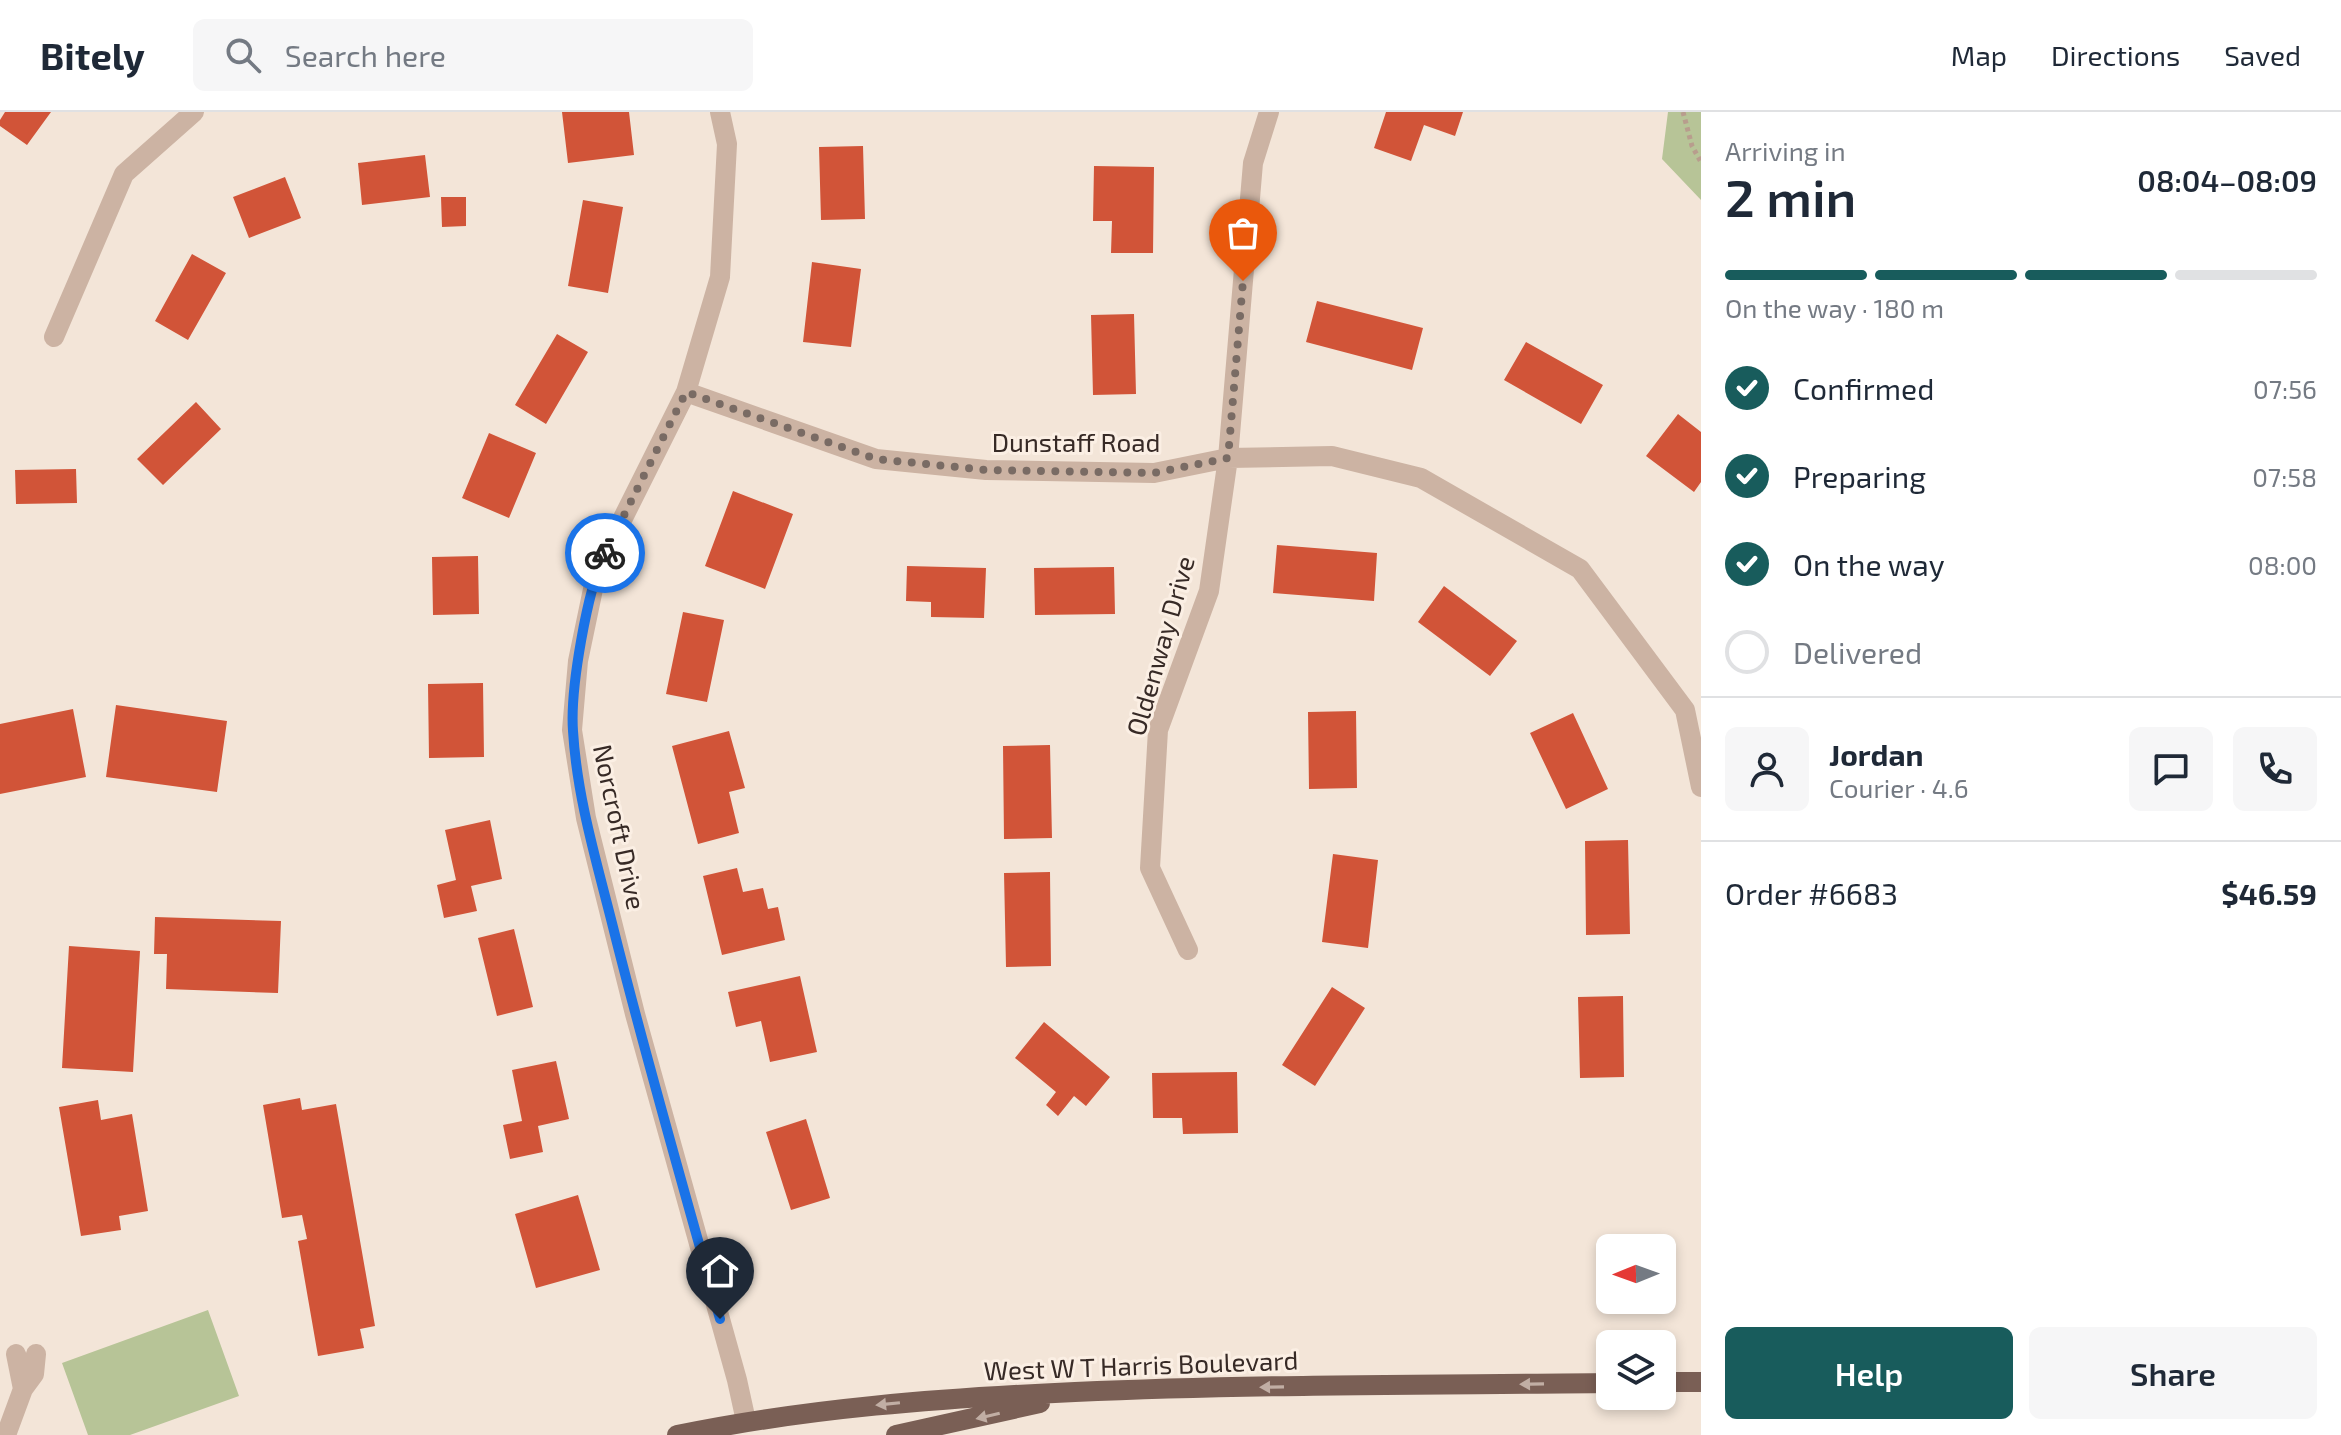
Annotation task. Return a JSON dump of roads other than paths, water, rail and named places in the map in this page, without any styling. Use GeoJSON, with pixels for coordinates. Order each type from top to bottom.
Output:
{"type":"FeatureCollection","features":[{"type":"Feature","properties":{"kind":"main road"},"geometry":{"type":"LineString","coordinates":[[1676,1382],[1701,1382]]}},
{"type":"Feature","properties":{"kind":"main road","name":"West W T Harris Boulevard"},"geometry":{"type":"LineString","coordinates":[[677,1435],[966,1397],[1151,1388],[1596,1383]]}},
{"type":"Feature","properties":{"kind":"main road"},"geometry":{"type":"LineString","coordinates":[[896,1435],[1091,1391]]}},
{"type":"Feature","properties":{"kind":"street"},"geometry":{"type":"LineString","coordinates":[[54,337],[124,174],[194,112]]}},
{"type":"Feature","properties":{"kind":"street","name":"Norcroft Drive"},"geometry":{"type":"LineString","coordinates":[[720,112],[727,144],[720,277],[686,392],[597,570],[578,661],[572,730],[586,818],[635,1014],[737,1380],[745,1428]]}},
{"type":"Feature","properties":{"kind":"street","name":"Oldenway Drive"},"geometry":{"type":"LineString","coordinates":[[1188,950],[1150,868],[1158,730],[1209,591],[1228,458],[1253,163],[1269,112]]}},
{"type":"Feature","properties":{"kind":"street","name":"Dunstaff Road"},"geometry":{"type":"LineString","coordinates":[[686,392],[876,459],[986,470],[1154,473],[1228,458],[1332,456],[1421,478],[1580,569],[1685,710],[1701,787]]}},
{"type":"Feature","properties":{"kind":"street"},"geometry":{"type":"LineString","coordinates":[[6,1435],[23,1389],[26,1354]]}}]}
